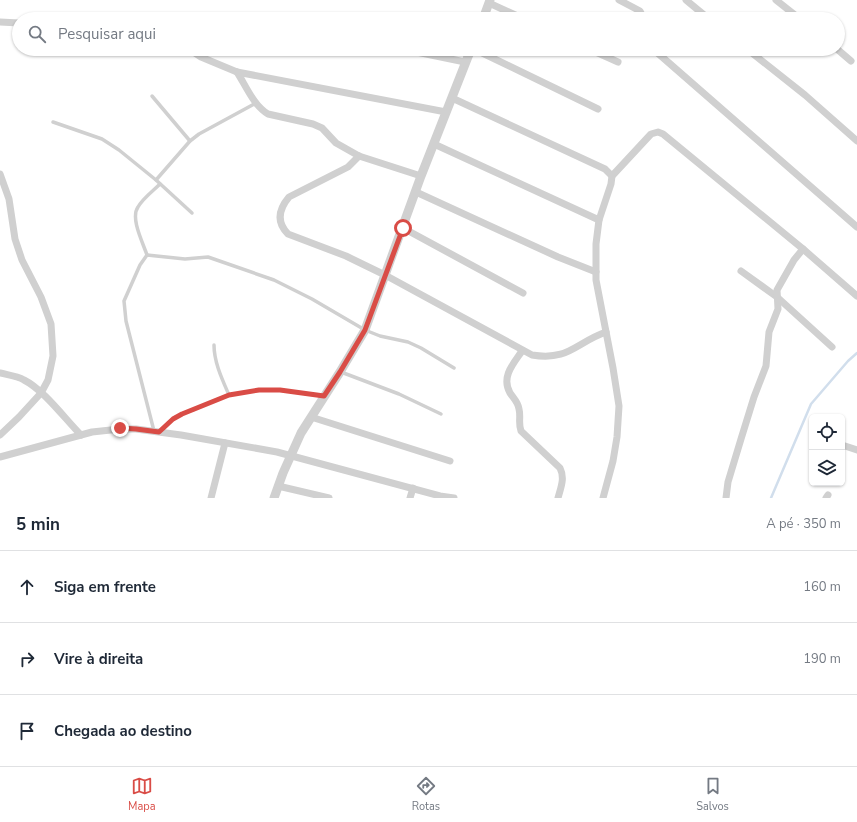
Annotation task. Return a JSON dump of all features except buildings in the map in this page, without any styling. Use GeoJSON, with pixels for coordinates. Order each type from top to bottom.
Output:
{"type":"FeatureCollection","features":[{"type":"Feature","properties":{"kind":"street"},"geometry":{"type":"LineString","coordinates":[[618,0],[640,12]]}},
{"type":"Feature","properties":{"kind":"street"},"geometry":{"type":"LineString","coordinates":[[686,0],[701,12]]}},
{"type":"Feature","properties":{"kind":"street"},"geometry":{"type":"LineString","coordinates":[[776,0],[791,12]]}},
{"type":"Feature","properties":{"kind":"street"},"geometry":{"type":"LineString","coordinates":[[485,12],[489,1],[510,12]]}},
{"type":"Feature","properties":{"kind":"street"},"geometry":{"type":"LineString","coordinates":[[0,22],[12,22]]}},
{"type":"Feature","properties":{"kind":"street"},"geometry":{"type":"LineString","coordinates":[[845,55],[851,60]]}},
{"type":"Feature","properties":{"kind":"street"},"geometry":{"type":"LineString","coordinates":[[200,56],[238,72],[446,112]]}},
{"type":"Feature","properties":{"kind":"street"},"geometry":{"type":"LineString","coordinates":[[436,56],[465,62]]}},
{"type":"Feature","properties":{"kind":"street"},"geometry":{"type":"LineString","coordinates":[[274,498],[290,456],[301,433],[365,330],[421,176],[468,56]]}},
{"type":"Feature","properties":{"kind":"street"},"geometry":{"type":"LineString","coordinates":[[487,56],[598,109]]}},
{"type":"Feature","properties":{"kind":"street"},"geometry":{"type":"LineString","coordinates":[[605,56],[618,62]]}},
{"type":"Feature","properties":{"kind":"street"},"geometry":{"type":"LineString","coordinates":[[661,56],[857,227]]}},
{"type":"Feature","properties":{"kind":"street"},"geometry":{"type":"LineString","coordinates":[[756,56],[806,95],[857,141]]}},
{"type":"Feature","properties":{"kind":"street"},"geometry":{"type":"LineString","coordinates":[[238,72],[256,103],[264,112],[313,124],[322,128],[336,142],[359,156],[373,162],[421,176]]}},
{"type":"Feature","properties":{"kind":"street"},"geometry":{"type":"LineString","coordinates":[[452,98],[605,169],[612,176]]}},
{"type":"Feature","properties":{"kind":"street"},"geometry":{"type":"LineString","coordinates":[[603,498],[613,461],[617,437],[619,406],[599,297],[596,272],[596,244],[599,220],[611,184],[612,176],[651,134],[658,132],[663,134],[803,249],[857,296]]}},
{"type":"Feature","properties":{"kind":"street"},"geometry":{"type":"LineString","coordinates":[[434,144],[599,220]]}},
{"type":"Feature","properties":{"kind":"street"},"geometry":{"type":"LineString","coordinates":[[359,156],[348,167],[290,197],[283,204],[280,213],[280,220],[282,228],[288,234],[346,256],[385,275],[532,355],[546,357],[559,356],[606,332]]}},
{"type":"Feature","properties":{"kind":"street"},"geometry":{"type":"LineString","coordinates":[[0,174],[9,198],[15,239],[22,260],[41,297],[51,324],[53,356],[48,380],[41,393],[19,417],[0,434]]}},
{"type":"Feature","properties":{"kind":"street"},"geometry":{"type":"LineString","coordinates":[[416,192],[558,257],[596,272]]}},
{"type":"Feature","properties":{"kind":"street"},"geometry":{"type":"LineString","coordinates":[[403,228],[523,293]]}},
{"type":"Feature","properties":{"kind":"street"},"geometry":{"type":"LineString","coordinates":[[726,498],[728,482],[752,404],[766,366],[769,332],[778,309],[777,297],[779,285],[794,260],[803,249]]}},
{"type":"Feature","properties":{"kind":"street"},"geometry":{"type":"LineString","coordinates":[[741,271],[777,297],[832,347]]}},
{"type":"Feature","properties":{"kind":"street"},"geometry":{"type":"LineString","coordinates":[[522,350],[507,376],[506,383],[511,393],[517,400],[520,410],[519,426],[521,431],[560,468],[564,477],[558,498]]}},
{"type":"Feature","properties":{"kind":"street"},"geometry":{"type":"LineString","coordinates":[[0,374],[23,379],[41,393],[81,435]]}},
{"type":"Feature","properties":{"kind":"street"},"geometry":{"type":"LineString","coordinates":[[311,417],[450,461]]}},
{"type":"Feature","properties":{"kind":"street"},"geometry":{"type":"LineString","coordinates":[[0,457],[81,435],[120,428],[136,429],[248,446],[454,498]]}},
{"type":"Feature","properties":{"kind":"street"},"geometry":{"type":"LineString","coordinates":[[211,498],[225,443]]}},
{"type":"Feature","properties":{"kind":"street"},"geometry":{"type":"LineString","coordinates":[[845,446],[857,450]]}},
{"type":"Feature","properties":{"kind":"street"},"geometry":{"type":"LineString","coordinates":[[278,486],[329,498]]}},
{"type":"Feature","properties":{"kind":"street"},"geometry":{"type":"LineString","coordinates":[[410,498],[412,488]]}},
{"type":"Feature","properties":{"kind":"lane"},"geometry":{"type":"LineString","coordinates":[[152,96],[190,141]]}},
{"type":"Feature","properties":{"kind":"lane"},"geometry":{"type":"LineString","coordinates":[[156,180],[190,141],[199,134],[256,103]]}},
{"type":"Feature","properties":{"kind":"lane"},"geometry":{"type":"LineString","coordinates":[[53,122],[102,138],[156,180],[192,213]]}},
{"type":"Feature","properties":{"kind":"lane"},"geometry":{"type":"LineString","coordinates":[[147,255],[135,222],[135,213],[137,207],[160,184]]}},
{"type":"Feature","properties":{"kind":"lane"},"geometry":{"type":"LineString","coordinates":[[147,255],[185,259],[208,257],[236,266],[274,280],[312,299],[365,330],[380,336],[408,342],[421,348],[454,368]]}},
{"type":"Feature","properties":{"kind":"lane"},"geometry":{"type":"LineString","coordinates":[[147,255],[140,265],[124,301],[126,321],[157,432],[173,419],[182,414],[229,395],[259,390],[280,390],[324,396]]}},
{"type":"Feature","properties":{"kind":"lane"},"geometry":{"type":"LineString","coordinates":[[214,345],[216,361],[229,395]]}},
{"type":"Feature","properties":{"kind":"lane"},"geometry":{"type":"LineString","coordinates":[[340,372],[399,394],[441,414]]}},
{"type":"Feature","properties":{"kind":"waterway"},"geometry":{"type":"LineString","coordinates":[[771,498],[811,404],[848,361],[857,353]]}},
{"type":"Feature","properties":{"kind":"route"},"geometry":{"type":"LineString","coordinates":[[120,428],[159,432],[173,419],[182,414],[229,395],[259,390],[280,390],[324,396],[365,330],[403,228]]}}]}
